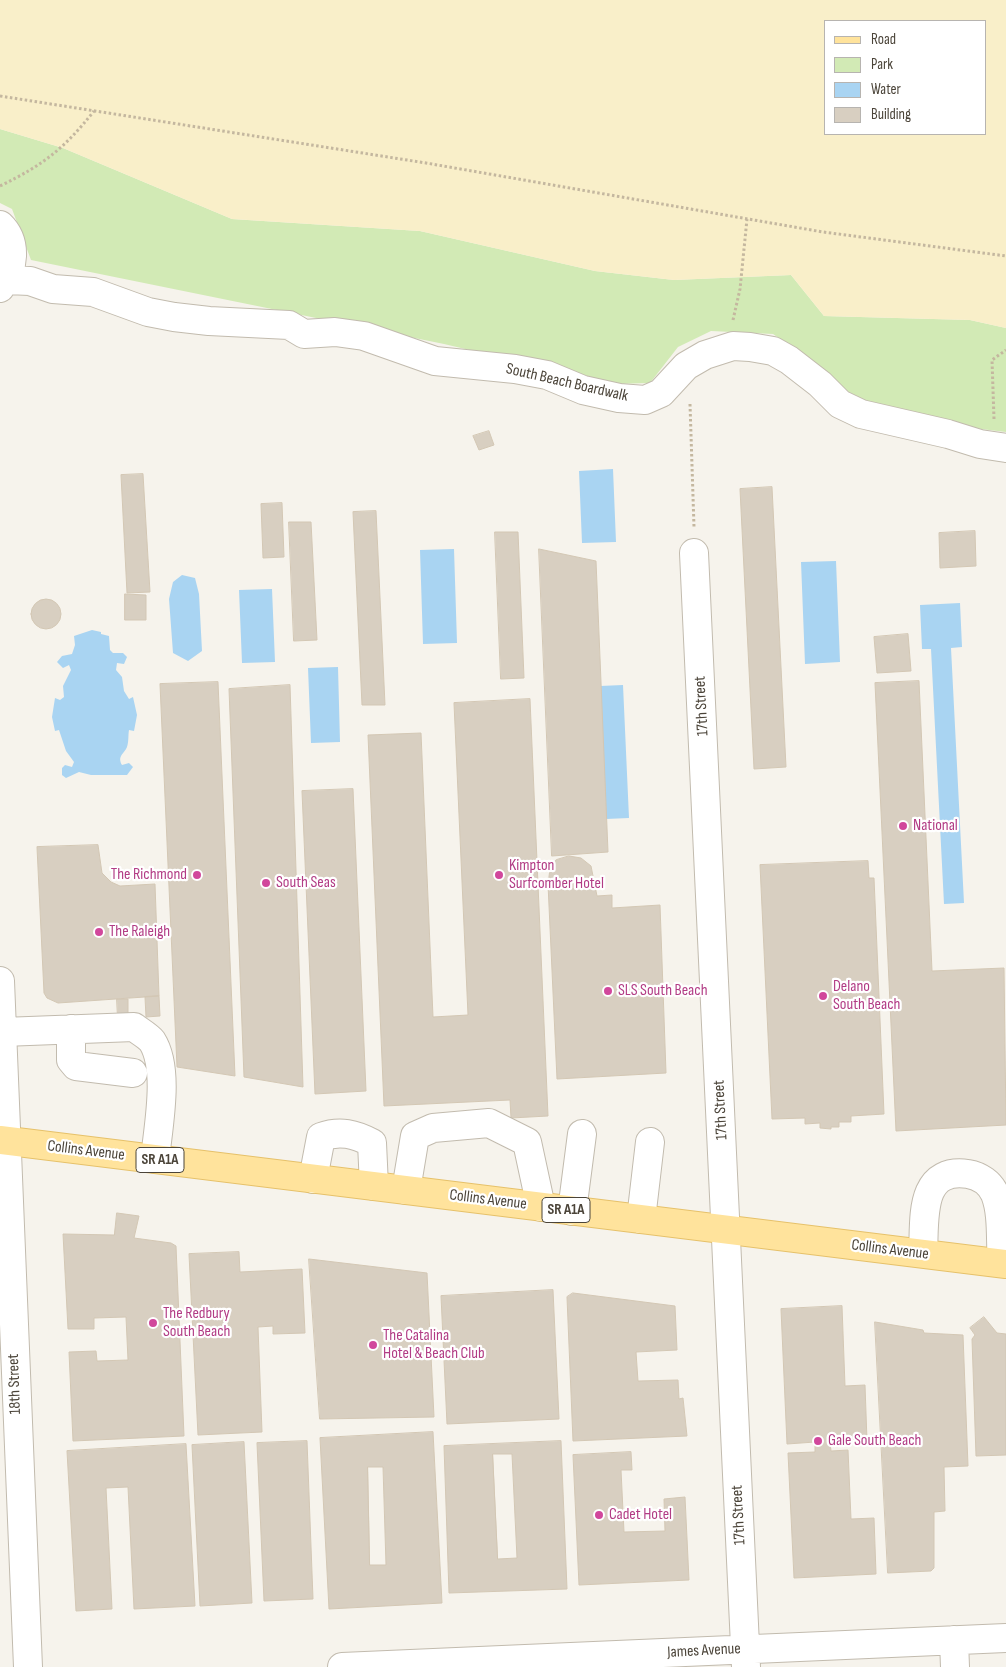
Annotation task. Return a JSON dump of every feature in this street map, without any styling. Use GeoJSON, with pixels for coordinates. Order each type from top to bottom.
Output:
{"type":"FeatureCollection","features":[{"type":"Feature","properties":{"kind":"main road","name":"Collins Avenue"},"geometry":{"type":"LineString","coordinates":[[4,1140],[1004,1264]]}},
{"type":"Feature","properties":{"kind":"street","name":"South Beach Boardwalk"},"geometry":{"type":"LineString","coordinates":[[0,225],[11,245],[13,258],[3,284],[30,281],[53,289],[94,292],[148,312],[174,317],[209,322],[289,325],[304,334],[334,332],[364,336],[435,361],[515,369],[547,375],[583,390],[619,398],[645,400],[662,393],[686,366],[705,355],[733,346],[773,351],[789,360],[820,384],[840,404],[861,414],[1001,447]]}},
{"type":"Feature","properties":{"kind":"street","name":"17th Street"},"geometry":{"type":"LineString","coordinates":[[694,553],[746,1658]]}},
{"type":"Feature","properties":{"kind":"street","name":"18th Street"},"geometry":{"type":"LineString","coordinates":[[0,981],[3,1032],[8,1382],[28,1667]]}},
{"type":"Feature","properties":{"kind":"street"},"geometry":{"type":"LineString","coordinates":[[3,1032],[134,1027],[151,1040],[160,1060],[160,1104],[155,1159]]}},
{"type":"Feature","properties":{"kind":"street"},"geometry":{"type":"LineString","coordinates":[[71,1029],[71,1060],[76,1066],[133,1073]]}},
{"type":"Feature","properties":{"kind":"street"},"geometry":{"type":"LineString","coordinates":[[406,1190],[414,1136],[433,1128],[489,1123],[527,1142],[541,1207]]}},
{"type":"Feature","properties":{"kind":"street"},"geometry":{"type":"LineString","coordinates":[[313,1179],[321,1137],[335,1132],[360,1136],[372,1143],[374,1186]]}},
{"type":"Feature","properties":{"kind":"street"},"geometry":{"type":"LineString","coordinates":[[572,1211],[582,1134]]}},
{"type":"Feature","properties":{"kind":"street"},"geometry":{"type":"LineString","coordinates":[[641,1219],[650,1142]]}},
{"type":"Feature","properties":{"kind":"street"},"geometry":{"type":"LineString","coordinates":[[923,1254],[926,1203],[930,1189],[945,1176],[969,1174],[987,1182],[994,1192],[998,1206],[1004,1264]]}},
{"type":"Feature","properties":{"kind":"street","name":"James Avenue"},"geometry":{"type":"LineString","coordinates":[[342,1667],[746,1658],[954,1640],[1006,1638]]}},
{"type":"Feature","properties":{"kind":"street"},"geometry":{"type":"LineString","coordinates":[[954,1640],[955,1667]]}},
{"type":"Feature","properties":{"kind":"path"},"geometry":{"type":"LineString","coordinates":[[0,96],[426,163],[823,232],[1006,256]]}},
{"type":"Feature","properties":{"kind":"path"},"geometry":{"type":"LineString","coordinates":[[0,186],[52,156],[71,139],[94,111]]}},
{"type":"Feature","properties":{"kind":"path"},"geometry":{"type":"LineString","coordinates":[[733,346],[733,316],[740,289],[747,218]]}},
{"type":"Feature","properties":{"kind":"path"},"geometry":{"type":"LineString","coordinates":[[1001,447],[992,360],[1006,350]]}},
{"type":"Feature","properties":{"kind":"path"},"geometry":{"type":"LineString","coordinates":[[692,398],[689,407],[694,513]]}},
{"type":"Feature","properties":{"kind":"green space"},"geometry":{"type":"Polygon","coordinates":[[[0,129],[63,148],[232,219],[420,231],[595,271],[674,280],[791,275],[824,316],[970,320],[1006,328],[1006,432],[981,429],[859,402],[824,369],[773,334],[711,331],[678,347],[650,383],[614,384],[444,344],[31,260],[12,209],[0,203],[0,129]]]}},
{"type":"Feature","properties":{"kind":"sand"},"geometry":{"type":"Polygon","coordinates":[[[0,0],[1006,0],[1006,328],[970,320],[824,316],[791,275],[674,280],[595,271],[420,231],[232,219],[63,148],[0,129],[0,0]]]}},
{"type":"Feature","properties":{"kind":"water"},"geometry":{"type":"Polygon","coordinates":[[[613,469],[616,542],[582,543],[579,471],[613,469]]]}},
{"type":"Feature","properties":{"kind":"water"},"geometry":{"type":"Polygon","coordinates":[[[454,549],[457,643],[423,644],[420,550],[454,549]]]}},
{"type":"Feature","properties":{"kind":"water"},"geometry":{"type":"Polygon","coordinates":[[[836,561],[840,662],[805,664],[801,562],[836,561]]]}},
{"type":"Feature","properties":{"kind":"water"},"geometry":{"type":"Polygon","coordinates":[[[182,575],[195,578],[199,594],[202,651],[188,661],[173,653],[169,599],[173,582],[182,575]]]}},
{"type":"Feature","properties":{"kind":"water"},"geometry":{"type":"Polygon","coordinates":[[[272,589],[275,662],[242,663],[239,590],[272,589]]]}},
{"type":"Feature","properties":{"kind":"water"},"geometry":{"type":"Polygon","coordinates":[[[960,603],[962,647],[951,648],[964,903],[944,904],[931,649],[922,649],[920,605],[960,603]]]}},
{"type":"Feature","properties":{"kind":"water"},"geometry":{"type":"Polygon","coordinates":[[[92,630],[109,636],[110,650],[113,653],[123,653],[127,657],[124,664],[117,663],[116,670],[122,677],[124,691],[129,699],[133,697],[137,715],[134,731],[129,730],[127,747],[120,759],[122,765],[129,763],[133,767],[127,775],[91,775],[79,772],[66,778],[62,775],[62,768],[65,765],[72,767],[74,762],[66,751],[59,730],[55,731],[52,717],[55,698],[60,700],[64,697],[63,686],[71,670],[69,665],[63,668],[57,662],[62,656],[72,654],[75,645],[74,636],[92,630]]]}},
{"type":"Feature","properties":{"kind":"water"},"geometry":{"type":"Polygon","coordinates":[[[338,667],[340,742],[311,743],[308,668],[338,667]]]}},
{"type":"Feature","properties":{"kind":"water"},"geometry":{"type":"Polygon","coordinates":[[[623,685],[629,818],[606,819],[600,686],[623,685]]]}},
{"type":"Feature","properties":{"kind":"building"},"geometry":{"type":"Polygon","coordinates":[[[489,431],[494,445],[479,450],[473,436],[489,431]]]}},
{"type":"Feature","properties":{"kind":"building"},"geometry":{"type":"Polygon","coordinates":[[[143,474],[150,592],[127,593],[121,475],[143,474]]]}},
{"type":"Feature","properties":{"kind":"building"},"geometry":{"type":"Polygon","coordinates":[[[772,487],[786,767],[754,769],[740,489],[772,487]]]}},
{"type":"Feature","properties":{"kind":"building"},"geometry":{"type":"Polygon","coordinates":[[[282,503],[284,557],[263,558],[261,504],[282,503]]]}},
{"type":"Feature","properties":{"kind":"building"},"geometry":{"type":"Polygon","coordinates":[[[376,511],[385,705],[362,705],[353,512],[376,511]]]}},
{"type":"Feature","properties":{"kind":"building"},"geometry":{"type":"Polygon","coordinates":[[[289,522],[311,522],[317,640],[294,641],[289,522]]]}},
{"type":"Feature","properties":{"kind":"building"},"geometry":{"type":"Polygon","coordinates":[[[975,531],[976,566],[940,568],[939,533],[975,531]]]}},
{"type":"Feature","properties":{"kind":"building"},"geometry":{"type":"Polygon","coordinates":[[[495,532],[518,532],[524,678],[501,679],[495,532]]]}},
{"type":"Feature","properties":{"kind":"building"},"geometry":{"type":"Polygon","coordinates":[[[539,549],[596,561],[608,852],[552,856],[539,549]]]}},
{"type":"Feature","properties":{"kind":"building"},"geometry":{"type":"Polygon","coordinates":[[[125,594],[146,595],[146,620],[125,620],[125,594]]]}},
{"type":"Feature","properties":{"kind":"building"},"geometry":{"type":"Polygon","coordinates":[[[46,599],[57,603],[61,614],[57,625],[46,629],[35,625],[31,614],[35,603],[46,599]]]}},
{"type":"Feature","properties":{"kind":"building"},"geometry":{"type":"Polygon","coordinates":[[[908,634],[911,671],[877,673],[874,637],[908,634]]]}},
{"type":"Feature","properties":{"kind":"building","name":"National"},"geometry":{"type":"Polygon","coordinates":[[[919,681],[932,971],[1004,968],[1006,1125],[896,1131],[875,683],[919,681]]]}},
{"type":"Feature","properties":{"kind":"building","name":"The Richmond"},"geometry":{"type":"Polygon","coordinates":[[[218,682],[235,1076],[177,1067],[160,684],[218,682]]]}},
{"type":"Feature","properties":{"kind":"building","name":"South Seas"},"geometry":{"type":"Polygon","coordinates":[[[290,685],[303,1087],[244,1077],[229,689],[290,685]]]}},
{"type":"Feature","properties":{"kind":"building","name":"Kimpton Surfcomber Hotel"},"geometry":{"type":"Polygon","coordinates":[[[530,699],[548,1116],[511,1118],[510,1100],[384,1106],[368,735],[421,733],[433,1017],[468,1015],[454,703],[530,699]]]}},
{"type":"Feature","properties":{"kind":"building"},"geometry":{"type":"Polygon","coordinates":[[[353,789],[366,1091],[315,1094],[302,791],[353,789]]]}},
{"type":"Feature","properties":{"kind":"building","name":"The Raleigh"},"geometry":{"type":"Polygon","coordinates":[[[98,845],[102,873],[111,882],[120,886],[155,884],[159,996],[58,1003],[47,998],[44,993],[37,847],[98,845]]]}},
{"type":"Feature","properties":{"kind":"building","name":"SLS South Beach"},"geometry":{"type":"Polygon","coordinates":[[[569,856],[581,858],[591,866],[597,896],[612,895],[612,908],[660,905],[666,1073],[557,1079],[548,884],[550,869],[556,860],[569,856]]]}},
{"type":"Feature","properties":{"kind":"building","name":"Delano South Beach"},"geometry":{"type":"Polygon","coordinates":[[[868,861],[869,878],[874,878],[884,1114],[851,1116],[851,1122],[839,1122],[839,1127],[831,1127],[831,1129],[820,1128],[820,1123],[805,1124],[805,1118],[772,1119],[760,865],[868,861]]]}},
{"type":"Feature","properties":{"kind":"building"},"geometry":{"type":"Polygon","coordinates":[[[159,996],[160,1016],[146,1017],[145,997],[159,996]]]}},
{"type":"Feature","properties":{"kind":"building"},"geometry":{"type":"Polygon","coordinates":[[[117,999],[128,999],[128,1018],[118,1019],[117,999]]]}},
{"type":"Feature","properties":{"kind":"building","name":"The Redbury South Beach"},"geometry":{"type":"Polygon","coordinates":[[[117,1213],[139,1216],[134,1238],[171,1243],[176,1246],[184,1436],[73,1441],[69,1352],[96,1351],[97,1361],[128,1360],[126,1317],[94,1318],[94,1329],[68,1329],[63,1234],[114,1235],[117,1213]]]}},
{"type":"Feature","properties":{"kind":"building"},"geometry":{"type":"Polygon","coordinates":[[[239,1252],[240,1272],[302,1269],[305,1333],[273,1334],[273,1326],[258,1327],[262,1432],[198,1435],[189,1254],[239,1252]]]}},
{"type":"Feature","properties":{"kind":"building","name":"The Catalina Hotel & Beach Club"},"geometry":{"type":"Polygon","coordinates":[[[309,1259],[427,1273],[434,1417],[320,1419],[309,1259]]]}},
{"type":"Feature","properties":{"kind":"building"},"geometry":{"type":"Polygon","coordinates":[[[553,1290],[559,1419],[447,1424],[441,1296],[553,1290]]]}},
{"type":"Feature","properties":{"kind":"building"},"geometry":{"type":"Polygon","coordinates":[[[573,1293],[675,1306],[677,1350],[636,1352],[638,1381],[678,1380],[679,1399],[683,1398],[687,1436],[573,1441],[567,1297],[573,1293]]]}},
{"type":"Feature","properties":{"kind":"building","name":"Gale South Beach"},"geometry":{"type":"Polygon","coordinates":[[[842,1306],[845,1386],[865,1385],[867,1441],[830,1442],[831,1451],[848,1450],[851,1519],[874,1518],[876,1574],[794,1578],[788,1453],[815,1452],[815,1442],[787,1444],[781,1309],[842,1306]]]}},
{"type":"Feature","properties":{"kind":"building"},"geometry":{"type":"Polygon","coordinates":[[[984,1317],[997,1333],[1006,1334],[1006,1455],[976,1456],[972,1339],[975,1335],[970,1328],[984,1317]]]}},
{"type":"Feature","properties":{"kind":"building"},"geometry":{"type":"Polygon","coordinates":[[[875,1322],[923,1330],[924,1333],[963,1335],[968,1466],[944,1467],[945,1511],[934,1512],[934,1568],[931,1571],[888,1573],[875,1322]]]}},
{"type":"Feature","properties":{"kind":"building"},"geometry":{"type":"Polygon","coordinates":[[[433,1432],[442,1603],[329,1609],[320,1438],[433,1432]],[[368,1467],[370,1565],[386,1565],[383,1467],[368,1467]]]}},
{"type":"Feature","properties":{"kind":"building"},"geometry":{"type":"Polygon","coordinates":[[[307,1441],[313,1599],[264,1601],[257,1443],[307,1441]]]}},
{"type":"Feature","properties":{"kind":"building"},"geometry":{"type":"Polygon","coordinates":[[[561,1441],[567,1589],[449,1593],[444,1446],[561,1441]],[[493,1454],[498,1559],[517,1558],[512,1454],[493,1454]]]}},
{"type":"Feature","properties":{"kind":"building"},"geometry":{"type":"Polygon","coordinates":[[[244,1442],[252,1603],[200,1606],[192,1445],[244,1442]]]}},
{"type":"Feature","properties":{"kind":"building"},"geometry":{"type":"Polygon","coordinates":[[[186,1444],[195,1606],[134,1609],[128,1487],[106,1488],[112,1609],[76,1611],[67,1451],[186,1444]]]}},
{"type":"Feature","properties":{"kind":"building","name":"Cadet Hotel"},"geometry":{"type":"Polygon","coordinates":[[[631,1452],[632,1470],[621,1470],[624,1532],[665,1531],[664,1499],[685,1497],[689,1580],[579,1585],[573,1455],[631,1452]]]}},
{"type":"Feature","properties":{"kind":"place","name":"National"},"geometry":{"type":"Point","coordinates":[903,826]}},
{"type":"Feature","properties":{"kind":"place","name":"The Richmond"},"geometry":{"type":"Point","coordinates":[197,875]}},
{"type":"Feature","properties":{"kind":"place","name":"Kimpton Surfcomber Hotel"},"geometry":{"type":"Point","coordinates":[499,875]}},
{"type":"Feature","properties":{"kind":"place","name":"South Seas"},"geometry":{"type":"Point","coordinates":[266,883]}},
{"type":"Feature","properties":{"kind":"place","name":"The Raleigh"},"geometry":{"type":"Point","coordinates":[99,932]}},
{"type":"Feature","properties":{"kind":"place","name":"SLS South Beach"},"geometry":{"type":"Point","coordinates":[608,991]}},
{"type":"Feature","properties":{"kind":"place","name":"Delano South Beach"},"geometry":{"type":"Point","coordinates":[823,996]}},
{"type":"Feature","properties":{"kind":"place","name":"The Redbury South Beach"},"geometry":{"type":"Point","coordinates":[153,1323]}},
{"type":"Feature","properties":{"kind":"place","name":"The Catalina Hotel & Beach Club"},"geometry":{"type":"Point","coordinates":[373,1345]}},
{"type":"Feature","properties":{"kind":"place","name":"Gale South Beach"},"geometry":{"type":"Point","coordinates":[818,1441]}},
{"type":"Feature","properties":{"kind":"place","name":"Cadet Hotel"},"geometry":{"type":"Point","coordinates":[599,1515]}}]}
